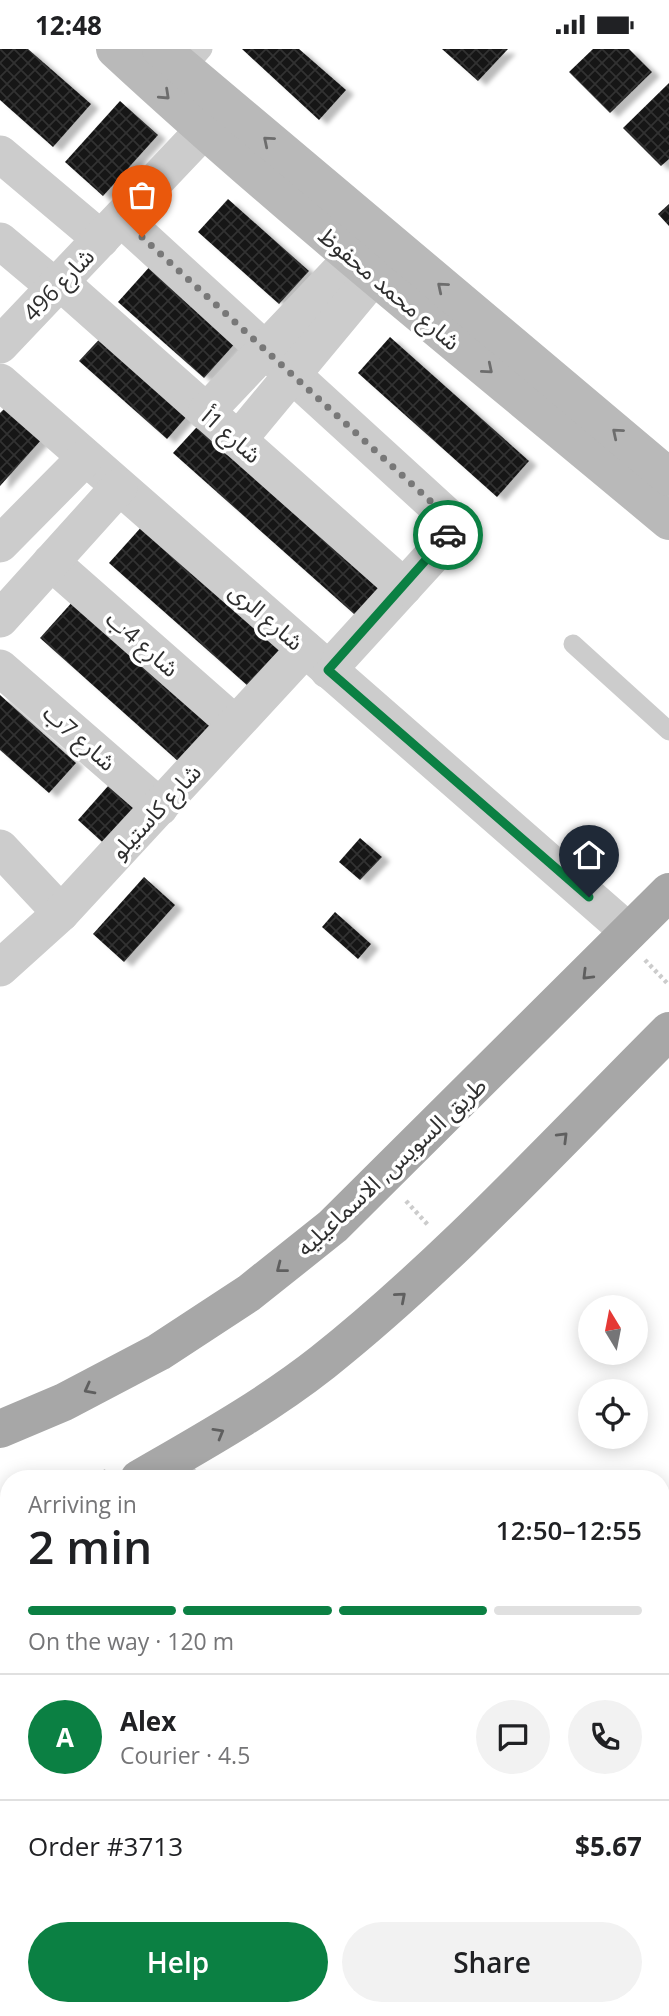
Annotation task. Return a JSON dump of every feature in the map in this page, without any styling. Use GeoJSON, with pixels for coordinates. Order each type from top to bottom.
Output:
{"type":"FeatureCollection","features":[{"type":"Feature","properties":{"kind":"main road","name":"طريق السويس, الاسماعيليه"},"geometry":{"type":"LineString","coordinates":[[0,1429],[64,1402],[159,1352],[249,1293],[333,1226],[669,892]]}},
{"type":"Feature","properties":{"kind":"main road"},"geometry":{"type":"LineString","coordinates":[[185,1467],[230,1427],[320,1364],[405,1294],[669,1031]]}},
{"type":"Feature","properties":{"kind":"street","name":"شارع محمد محفوظ"},"geometry":{"type":"LineString","coordinates":[[120,51],[204,131],[364,266],[532,385],[669,477]]}},
{"type":"Feature","properties":{"kind":"street","name":"شارع محمد محفوظ"},"geometry":{"type":"LineString","coordinates":[[183,56],[532,385],[669,521]]}},
{"type":"Feature","properties":{"kind":"street","name":"شارع 496"},"geometry":{"type":"LineString","coordinates":[[0,345],[204,131]]}},
{"type":"Feature","properties":{"kind":"street"},"geometry":{"type":"LineString","coordinates":[[0,154],[112,229],[293,377]]}},
{"type":"Feature","properties":{"kind":"street","name":"شارع 1أ"},"geometry":{"type":"LineString","coordinates":[[0,241],[57,284],[404,587]]}},
{"type":"Feature","properties":{"kind":"street"},"geometry":{"type":"LineString","coordinates":[[206,412],[263,352],[364,266]]}},
{"type":"Feature","properties":{"kind":"street"},"geometry":{"type":"LineString","coordinates":[[238,440],[293,377],[364,266]]}},
{"type":"Feature","properties":{"kind":"street","name":"شارع كاستيلو"},"geometry":{"type":"LineString","coordinates":[[0,968],[61,913],[235,724],[404,587],[444,544],[449,534],[446,516],[293,377]]}},
{"type":"Feature","properties":{"kind":"street","name":"شارع الرى"},"geometry":{"type":"LineString","coordinates":[[0,383],[629,932]]}},
{"type":"Feature","properties":{"kind":"street"},"geometry":{"type":"LineString","coordinates":[[0,544],[85,457]]}},
{"type":"Feature","properties":{"kind":"street"},"geometry":{"type":"LineString","coordinates":[[0,619],[119,487]]}},
{"type":"Feature","properties":{"kind":"street","name":"شارع 4ب"},"geometry":{"type":"LineString","coordinates":[[51,562],[235,724]]}},
{"type":"Feature","properties":{"kind":"street","name":"شارع 7ب"},"geometry":{"type":"LineString","coordinates":[[0,668],[160,807]]}},
{"type":"Feature","properties":{"kind":"street"},"geometry":{"type":"LineString","coordinates":[[0,848],[61,913]]}},
{"type":"Feature","properties":{"kind":"lane"},"geometry":{"type":"LineString","coordinates":[[573,644],[669,731]]}},
{"type":"Feature","properties":{"kind":"path"},"geometry":{"type":"LineString","coordinates":[[384,1178],[451,1249]]}},
{"type":"Feature","properties":{"kind":"building"},"geometry":{"type":"Polygon","coordinates":[[[0,49],[28,49],[91,104],[53,147],[0,100],[0,49]]]}},
{"type":"Feature","properties":{"kind":"building"},"geometry":{"type":"Polygon","coordinates":[[[242,49],[299,49],[346,90],[319,120],[242,49]]]}},
{"type":"Feature","properties":{"kind":"building"},"geometry":{"type":"Polygon","coordinates":[[[442,49],[508,49],[478,81],[442,49]]]}},
{"type":"Feature","properties":{"kind":"building"},"geometry":{"type":"Polygon","coordinates":[[[593,49],[629,49],[652,72],[610,113],[569,72],[593,49]]]}},
{"type":"Feature","properties":{"kind":"building"},"geometry":{"type":"Polygon","coordinates":[[[669,83],[669,159],[661,166],[623,128],[669,83]]]}},
{"type":"Feature","properties":{"kind":"building"},"geometry":{"type":"Polygon","coordinates":[[[120,101],[158,135],[103,196],[65,162],[120,101]]]}},
{"type":"Feature","properties":{"kind":"building"},"geometry":{"type":"Polygon","coordinates":[[[228,199],[309,271],[279,304],[198,232],[228,199]]]}},
{"type":"Feature","properties":{"kind":"building"},"geometry":{"type":"Polygon","coordinates":[[[669,204],[669,226],[658,214],[669,204]]]}},
{"type":"Feature","properties":{"kind":"building"},"geometry":{"type":"Polygon","coordinates":[[[153,263],[239,339],[204,378],[118,302],[153,263]]]}},
{"type":"Feature","properties":{"kind":"building"},"geometry":{"type":"Polygon","coordinates":[[[107,331],[194,408],[167,439],[79,361],[107,331]]]}},
{"type":"Feature","properties":{"kind":"building"},"geometry":{"type":"Polygon","coordinates":[[[390,337],[529,461],[497,497],[358,373],[390,337]]]}},
{"type":"Feature","properties":{"kind":"building"},"geometry":{"type":"Polygon","coordinates":[[[6,407],[42,439],[0,486],[0,413],[6,407]]]}},
{"type":"Feature","properties":{"kind":"building"},"geometry":{"type":"Polygon","coordinates":[[[206,417],[396,586],[363,622],[173,453],[206,417]]]}},
{"type":"Feature","properties":{"kind":"building"},"geometry":{"type":"Polygon","coordinates":[[[144,524],[283,647],[248,686],[109,563],[144,524]]]}},
{"type":"Feature","properties":{"kind":"building"},"geometry":{"type":"Polygon","coordinates":[[[74,600],[223,732],[188,770],[40,638],[74,600]]]}},
{"type":"Feature","properties":{"kind":"building"},"geometry":{"type":"Polygon","coordinates":[[[0,695],[76,763],[49,793],[0,750],[0,695]]]}},
{"type":"Feature","properties":{"kind":"building"},"geometry":{"type":"Polygon","coordinates":[[[109,785],[141,814],[110,849],[78,820],[109,785]]]}},
{"type":"Feature","properties":{"kind":"building"},"geometry":{"type":"Polygon","coordinates":[[[360,838],[382,857],[360,880],[339,862],[360,838]]]}},
{"type":"Feature","properties":{"kind":"building"},"geometry":{"type":"Polygon","coordinates":[[[144,877],[175,905],[124,962],[93,934],[144,877]]]}},
{"type":"Feature","properties":{"kind":"building"},"geometry":{"type":"Polygon","coordinates":[[[335,912],[371,944],[358,959],[322,927],[335,912]]]}},
{"type":"Feature","properties":{"kind":"way so far"},"geometry":{"type":"LineString","coordinates":[[142,237],[263,352],[439,509],[446,516],[448,535]]}},
{"type":"Feature","properties":{"kind":"route"},"geometry":{"type":"LineString","coordinates":[[448,535],[444,544],[328,670],[589,897]]}}]}
